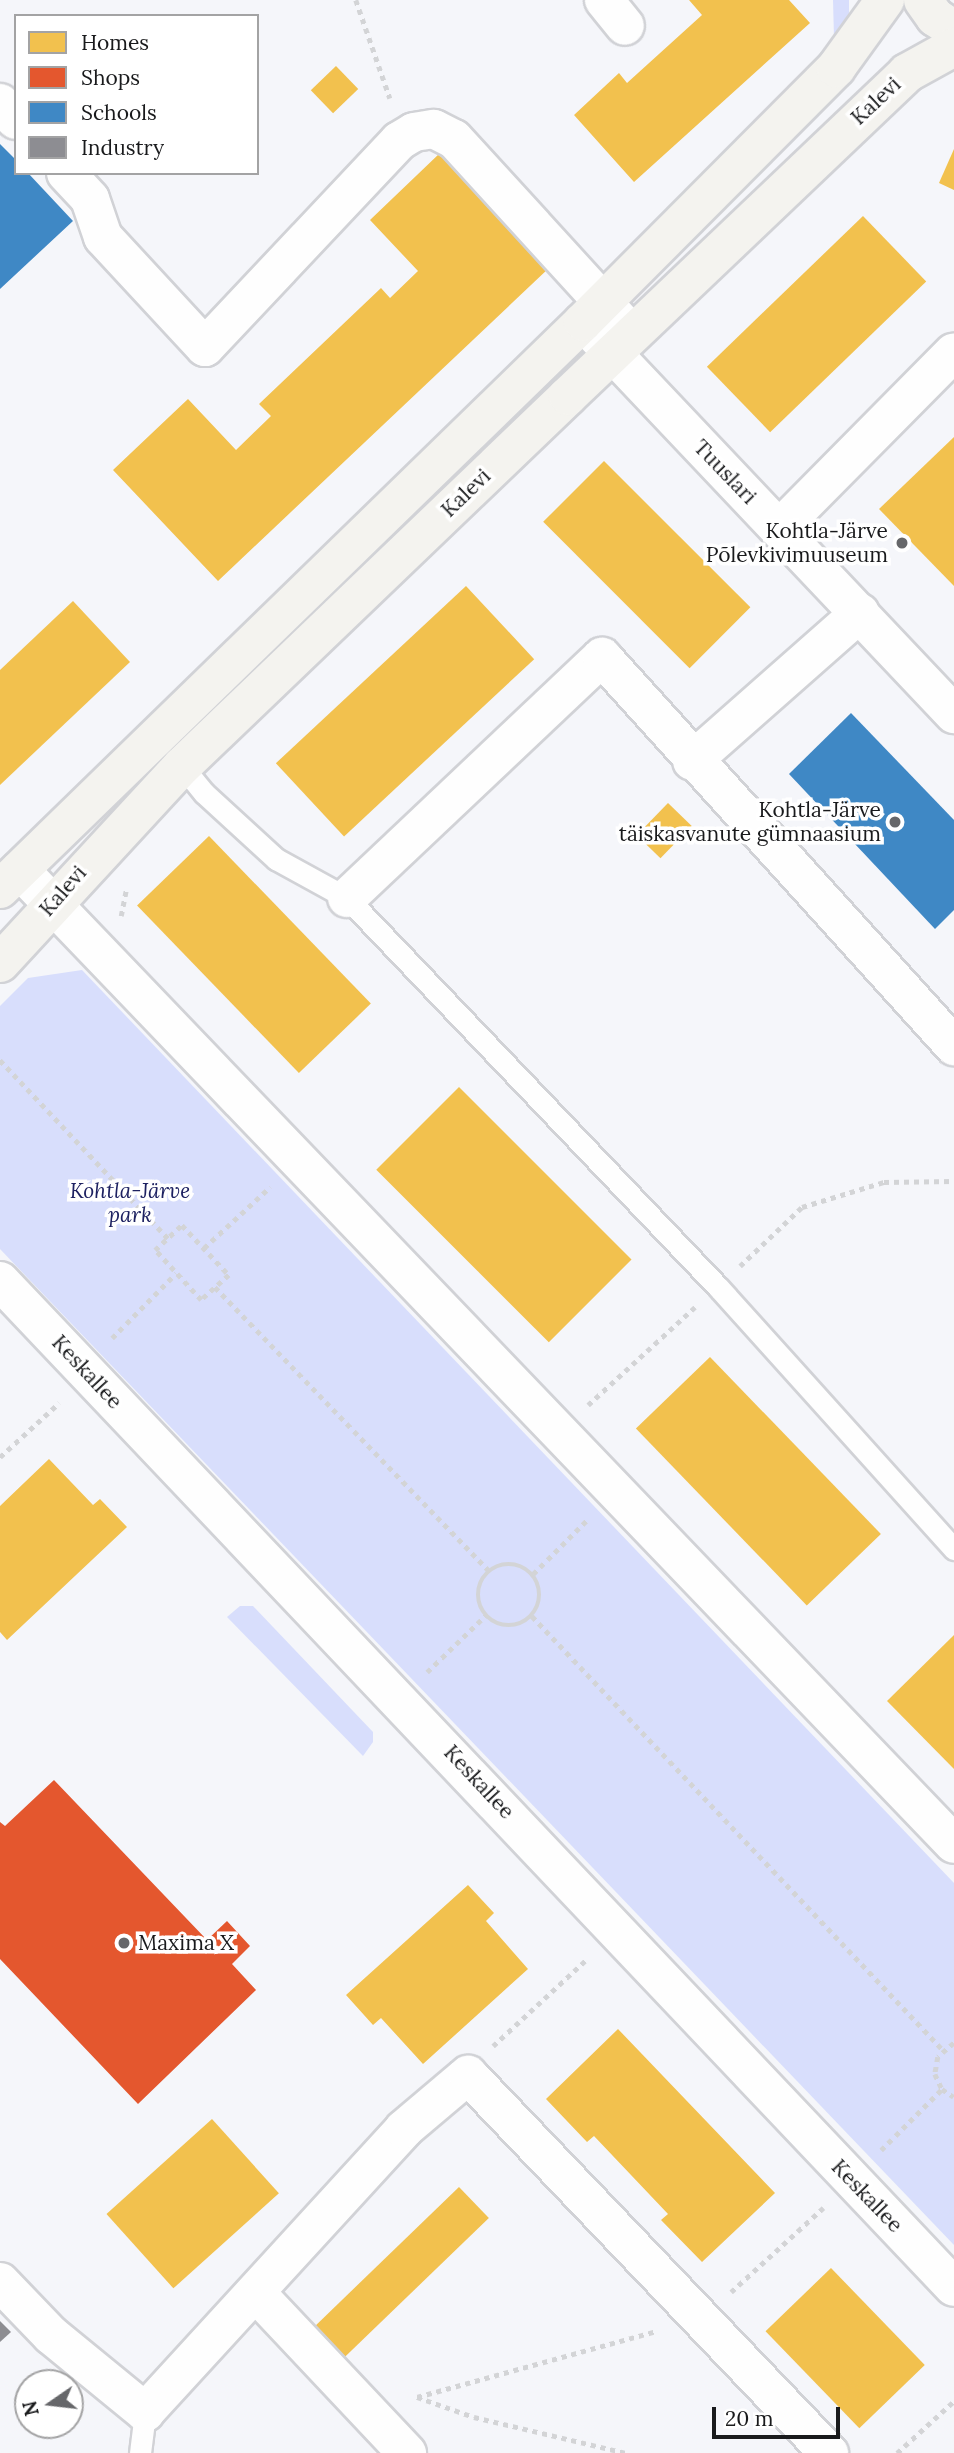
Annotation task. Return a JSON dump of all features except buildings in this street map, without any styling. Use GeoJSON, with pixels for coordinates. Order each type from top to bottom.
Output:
{"type":"FeatureCollection","features":[{"type":"Feature","properties":{"kind":"main road"},"geometry":{"type":"LineString","coordinates":[[861,38],[865,0]]}},
{"type":"Feature","properties":{"kind":"main road","name":"Kalevi"},"geometry":{"type":"LineString","coordinates":[[10,879],[593,312],[861,38],[885,0]]}},
{"type":"Feature","properties":{"kind":"main road"},"geometry":{"type":"LineString","coordinates":[[923,0],[935,17],[954,30]]}},
{"type":"Feature","properties":{"kind":"main road","name":"Kalevi"},"geometry":{"type":"LineString","coordinates":[[0,962],[182,766],[907,73],[954,47]]}},
{"type":"Feature","properties":{"kind":"street"},"geometry":{"type":"LineString","coordinates":[[0,103],[14,118]]}},
{"type":"Feature","properties":{"kind":"street","name":"Tuuslari"},"geometry":{"type":"LineString","coordinates":[[404,138],[434,129],[454,139],[593,312],[780,528],[954,714]]}},
{"type":"Feature","properties":{"kind":"street"},"geometry":{"type":"LineString","coordinates":[[68,175],[90,199],[103,237],[205,347],[404,138]]}},
{"type":"Feature","properties":{"kind":"street"},"geometry":{"type":"LineString","coordinates":[[780,528],[954,352]]}},
{"type":"Feature","properties":{"kind":"street"},"geometry":{"type":"LineString","coordinates":[[692,761],[860,613]]}},
{"type":"Feature","properties":{"kind":"street"},"geometry":{"type":"LineString","coordinates":[[346,898],[602,657],[692,761],[954,1046]]}},
{"type":"Feature","properties":{"kind":"street"},"geometry":{"type":"LineString","coordinates":[[10,879],[53,904],[618,1489],[954,1844]]}},
{"type":"Feature","properties":{"kind":"street","name":"Keskallee"},"geometry":{"type":"LineString","coordinates":[[0,1281],[954,2287]]}},
{"type":"Feature","properties":{"kind":"street"},"geometry":{"type":"LineString","coordinates":[[0,2282],[51,2335],[145,2412],[257,2294],[404,2129],[468,2075],[829,2453]]}},
{"type":"Feature","properties":{"kind":"street"},"geometry":{"type":"LineString","coordinates":[[257,2294],[407,2453]]}},
{"type":"Feature","properties":{"kind":"lane"},"geometry":{"type":"LineString","coordinates":[[182,766],[204,793],[276,859],[346,898],[718,1287],[954,1549]]}},
{"type":"Feature","properties":{"kind":"lane"},"geometry":{"type":"LineString","coordinates":[[140,2453],[145,2412]]}},
{"type":"Feature","properties":{"kind":"path"},"geometry":{"type":"LineString","coordinates":[[356,0],[404,138]]}},
{"type":"Feature","properties":{"kind":"path"},"geometry":{"type":"LineString","coordinates":[[0,1060],[168,1238]]}},
{"type":"Feature","properties":{"kind":"path"},"geometry":{"type":"LineString","coordinates":[[204,1248],[300,1160]]}},
{"type":"Feature","properties":{"kind":"path"},"geometry":{"type":"LineString","coordinates":[[578,1414],[802,1208],[884,1182],[954,1181]]}},
{"type":"Feature","properties":{"kind":"path"},"geometry":{"type":"LineString","coordinates":[[182,1225],[229,1275],[201,1300],[155,1250],[168,1238],[182,1225]]}},
{"type":"Feature","properties":{"kind":"path"},"geometry":{"type":"LineString","coordinates":[[0,1457],[90,1375],[99,1351],[176,1273]]}},
{"type":"Feature","properties":{"kind":"path"},"geometry":{"type":"LineString","coordinates":[[215,1287],[489,1571]]}},
{"type":"Feature","properties":{"kind":"path"},"geometry":{"type":"LineString","coordinates":[[533,1574],[618,1489]]}},
{"type":"Feature","properties":{"kind":"path"},"geometry":{"type":"LineString","coordinates":[[516,1564],[533,1574],[540,1600],[532,1616],[504,1625],[486,1615],[478,1597],[489,1571],[516,1564]]}},
{"type":"Feature","properties":{"kind":"path"},"geometry":{"type":"LineString","coordinates":[[416,1682],[486,1615]]}},
{"type":"Feature","properties":{"kind":"path"},"geometry":{"type":"LineString","coordinates":[[532,1616],[943,2050]]}},
{"type":"Feature","properties":{"kind":"path"},"geometry":{"type":"LineString","coordinates":[[468,2075],[591,1955]]}},
{"type":"Feature","properties":{"kind":"path"},"geometry":{"type":"LineString","coordinates":[[954,2043],[943,2050],[935,2074],[942,2089],[954,2097]]}},
{"type":"Feature","properties":{"kind":"path"},"geometry":{"type":"LineString","coordinates":[[417,2397],[701,2318]]}},
{"type":"Feature","properties":{"kind":"path"},"geometry":{"type":"LineString","coordinates":[[405,2393],[474,2417],[625,2453]]}},
{"type":"Feature","properties":{"kind":"path"},"geometry":{"type":"LineString","coordinates":[[897,2453],[954,2401]]}},
{"type":"Feature","properties":{"kind":"green space"},"geometry":{"type":"Polygon","coordinates":[[[833,0],[849,0],[847,30],[834,38],[833,0]]]}},
{"type":"Feature","properties":{"kind":"green space","name":"Kohtla-Järve park"},"geometry":{"type":"Polygon","coordinates":[[[82,970],[954,1883],[954,2245],[0,1249],[0,1006],[28,978],[82,970]]]}},
{"type":"Feature","properties":{"kind":"green space"},"geometry":{"type":"Polygon","coordinates":[[[240,1606],[253,1606],[373,1732],[373,1742],[363,1756],[227,1617],[240,1606]]]}},
{"type":"Feature","properties":{"kind":"place","name":"Kohtla-Järve Põlevkivimuuseum"},"geometry":{"type":"Point","coordinates":[902,543]}},
{"type":"Feature","properties":{"kind":"place","name":"Kohtla-Järve täiskasvanute gümnaasium"},"geometry":{"type":"Point","coordinates":[895,822]}},
{"type":"Feature","properties":{"kind":"place","name":"Maxima X"},"geometry":{"type":"Point","coordinates":[124,1943]}}]}
